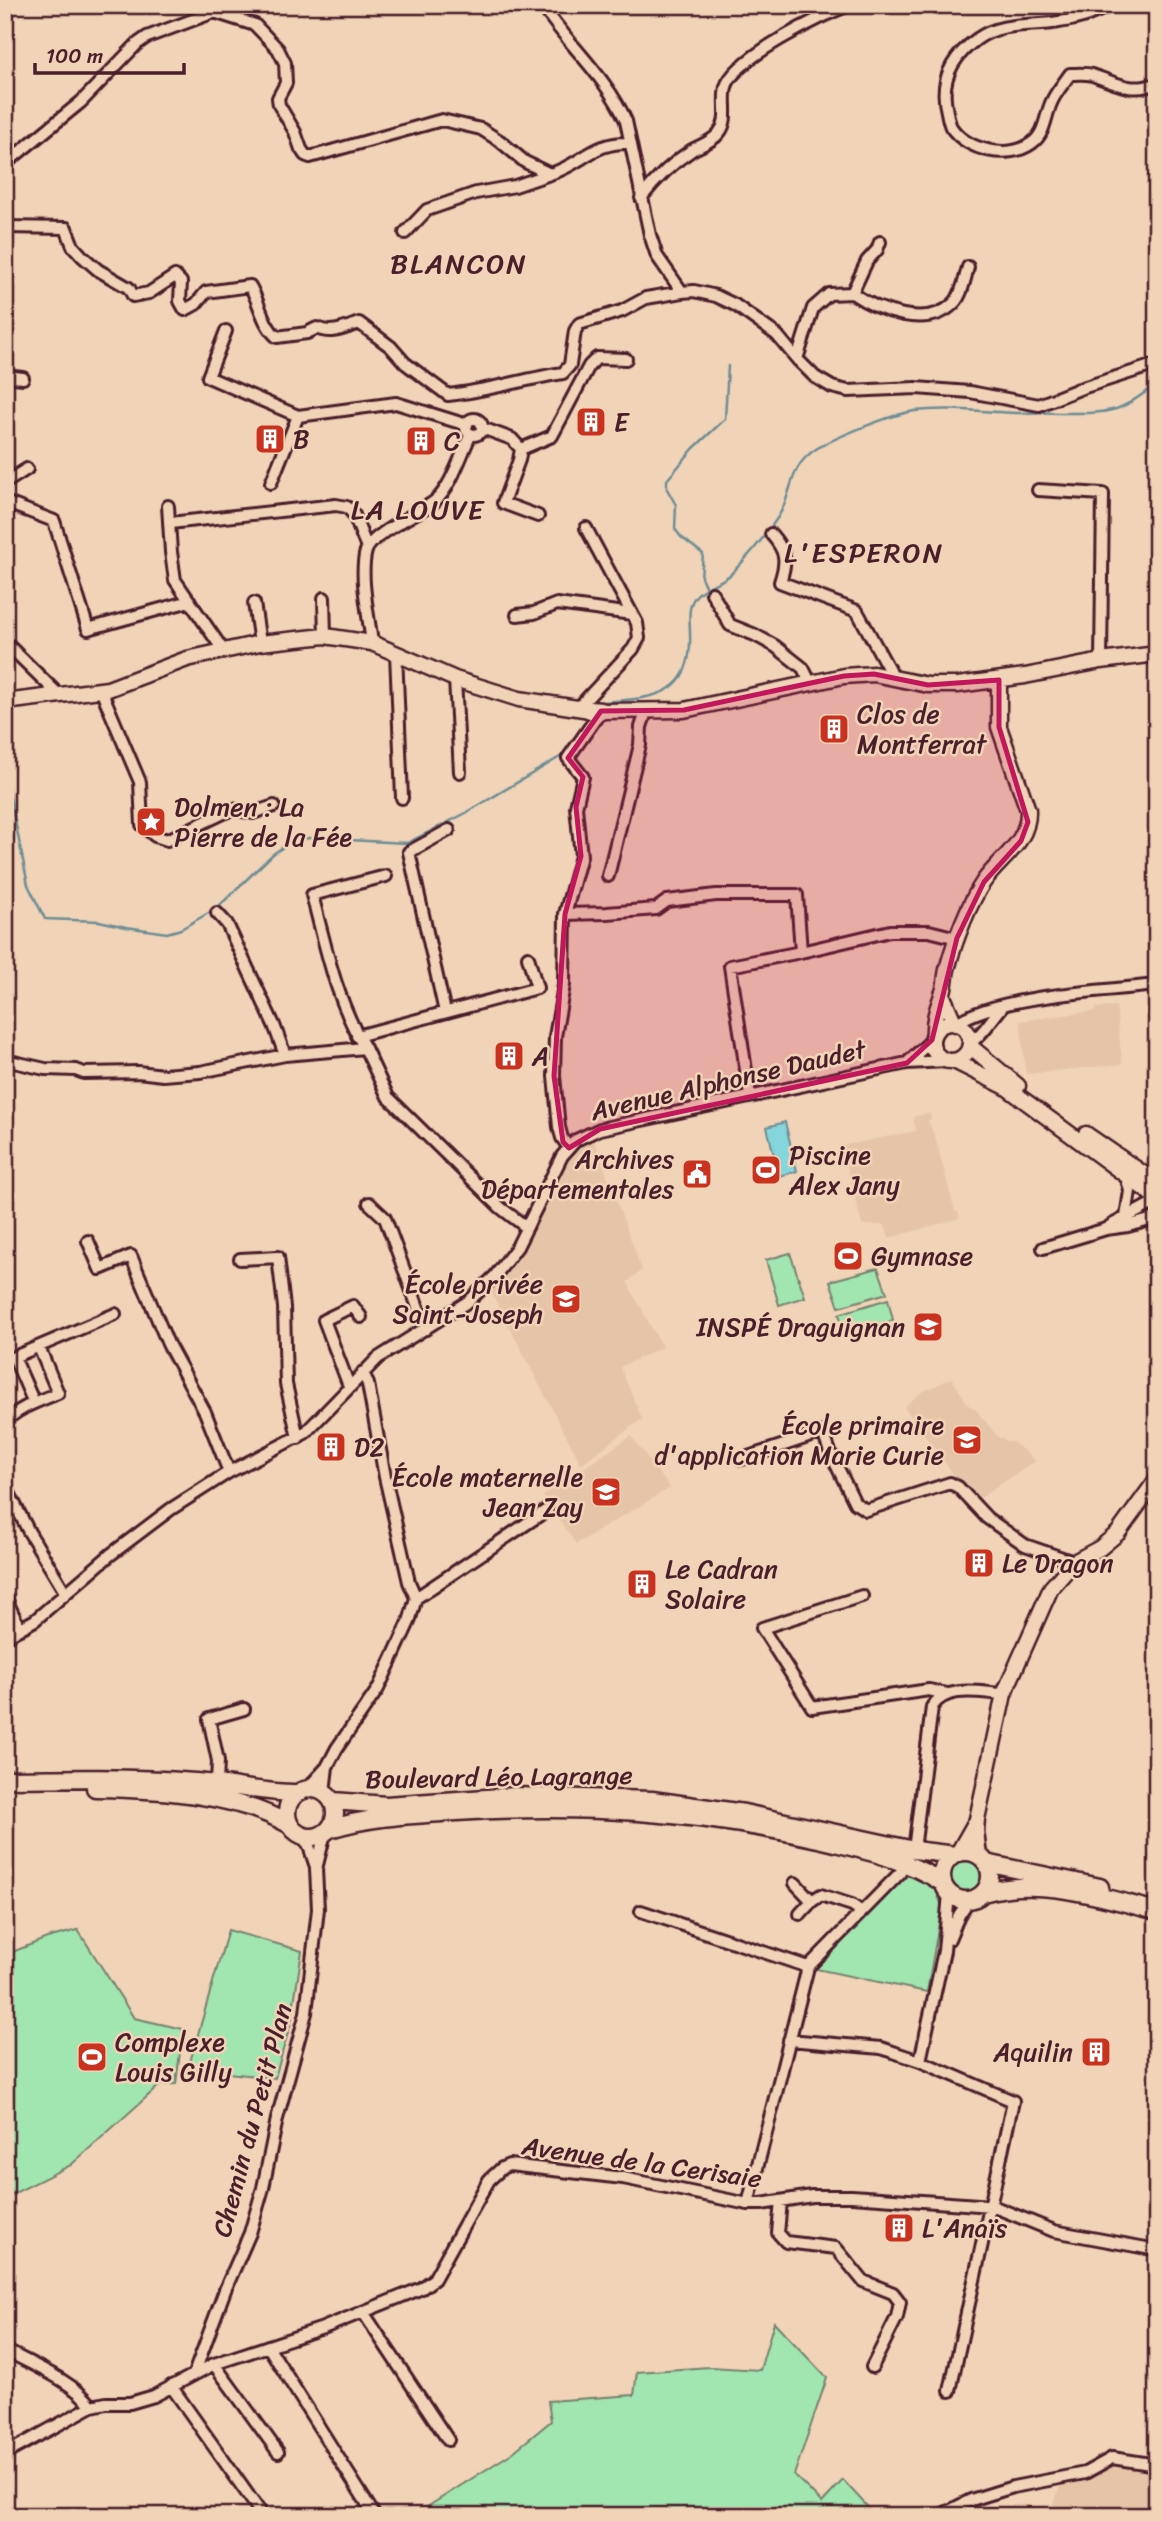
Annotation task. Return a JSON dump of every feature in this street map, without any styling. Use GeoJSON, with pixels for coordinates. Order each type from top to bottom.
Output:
{"type":"FeatureCollection","features":[{"type":"Feature","properties":{"kind":"main road"},"geometry":{"type":"LineString","coordinates":[[5,1779],[128,1777],[217,1783],[277,1793],[302,1791],[329,1797],[336,1815],[328,1831],[314,1838],[258,1810],[217,1798],[128,1788],[5,1787]]}},
{"type":"Feature","properties":{"kind":"main road"},"geometry":{"type":"LineString","coordinates":[[296,1830],[287,1811],[288,1804],[302,1791]]}},
{"type":"Feature","properties":{"kind":"main road","name":"Boulevard Léo Lagrange"},"geometry":{"type":"LineString","coordinates":[[329,1797],[386,1805],[515,1796],[652,1800],[744,1813],[914,1850],[957,1854]]}},
{"type":"Feature","properties":{"kind":"main road","name":"Boulevard Léo Lagrange"},"geometry":{"type":"LineString","coordinates":[[328,1831],[388,1817],[566,1807],[635,1810],[708,1818],[856,1848],[920,1870],[946,1888]]}},
{"type":"Feature","properties":{"kind":"main road"},"geometry":{"type":"LineString","coordinates":[[1157,1900],[983,1859],[967,1852],[957,1854],[944,1866],[946,1888],[962,1900],[1011,1886],[1050,1888],[1157,1911]]}},
{"type":"Feature","properties":{"kind":"main road"},"geometry":{"type":"LineString","coordinates":[[976,1897],[990,1879],[983,1859]]}},
{"type":"Feature","properties":{"kind":"street"},"geometry":{"type":"LineString","coordinates":[[5,164],[81,102],[146,37],[209,9],[247,5]]}},
{"type":"Feature","properties":{"kind":"street"},"geometry":{"type":"LineString","coordinates":[[542,5],[606,84],[626,121],[641,198],[657,256],[682,292]]}},
{"type":"Feature","properties":{"kind":"street"},"geometry":{"type":"LineString","coordinates":[[641,198],[670,167],[721,132],[725,117],[725,88],[729,79],[754,55],[822,16],[850,5]]}},
{"type":"Feature","properties":{"kind":"street"},"geometry":{"type":"LineString","coordinates":[[1110,5],[1079,18],[1058,23],[1016,25],[993,30],[979,37],[952,63],[946,79],[945,105],[950,126],[964,141],[980,148],[998,152],[1018,151],[1034,142],[1044,129],[1052,101],[1070,74],[1090,74],[1119,87],[1137,89],[1157,83]]}},
{"type":"Feature","properties":{"kind":"street"},"geometry":{"type":"LineString","coordinates":[[209,9],[255,25],[278,49],[285,63],[286,83],[278,98],[279,105],[305,155],[310,157],[442,120],[481,129],[524,162],[550,174]]}},
{"type":"Feature","properties":{"kind":"street"},"geometry":{"type":"LineString","coordinates":[[404,233],[427,211],[476,193],[515,186],[567,169],[594,149],[616,142],[629,143]]}},
{"type":"Feature","properties":{"kind":"street"},"geometry":{"type":"LineString","coordinates":[[5,227],[66,228],[73,246],[82,256],[98,270],[129,289],[134,296],[149,293],[175,276],[181,282],[180,301],[186,310],[196,304],[206,292],[250,286],[259,303],[266,328],[276,337],[307,333],[317,328],[324,332],[337,331],[359,323],[391,347],[405,363],[449,395],[502,388],[532,378],[563,373],[569,365],[575,331],[579,324],[622,310],[646,298],[694,291],[716,296],[735,305],[777,335],[816,377],[832,387],[848,391],[916,388],[970,392],[1039,405],[1157,364]]}},
{"type":"Feature","properties":{"kind":"street"},"geometry":{"type":"LineString","coordinates":[[852,293],[867,261],[880,242]]}},
{"type":"Feature","properties":{"kind":"street"},"geometry":{"type":"LineString","coordinates":[[797,359],[813,308],[829,294],[852,293],[869,304],[924,317],[946,310],[957,301],[968,267]]}},
{"type":"Feature","properties":{"kind":"street"},"geometry":{"type":"LineString","coordinates":[[226,331],[208,377],[298,416],[396,403],[478,434],[482,428],[512,439],[521,449],[520,460],[503,503],[538,516]]}},
{"type":"Feature","properties":{"kind":"street"},"geometry":{"type":"LineString","coordinates":[[521,449],[552,436],[589,366],[597,358],[626,359]]}},
{"type":"Feature","properties":{"kind":"street"},"geometry":{"type":"LineString","coordinates":[[5,376],[23,378]]}},
{"type":"Feature","properties":{"kind":"street"},"geometry":{"type":"LineString","coordinates":[[271,483],[298,416]]}},
{"type":"Feature","properties":{"kind":"street"},"geometry":{"type":"LineString","coordinates":[[367,548],[380,536],[438,499],[455,469],[469,429]]}},
{"type":"Feature","properties":{"kind":"street"},"geometry":{"type":"LineString","coordinates":[[5,483],[27,469]]}},
{"type":"Feature","properties":{"kind":"street"},"geometry":{"type":"LineString","coordinates":[[1038,490],[1103,494],[1101,661]]}},
{"type":"Feature","properties":{"kind":"street"},"geometry":{"type":"LineString","coordinates":[[5,502],[54,521],[89,629],[190,601]]}},
{"type":"Feature","properties":{"kind":"street"},"geometry":{"type":"LineString","coordinates":[[170,523],[336,505],[347,507],[354,515],[367,548],[364,569],[372,643]]}},
{"type":"Feature","properties":{"kind":"street"},"geometry":{"type":"LineString","coordinates":[[169,506],[171,552],[176,580],[223,650]]}},
{"type":"Feature","properties":{"kind":"street"},"geometry":{"type":"LineString","coordinates":[[569,1148],[562,1138],[554,1076],[555,1037],[564,985],[565,914],[581,856],[576,807],[583,777],[568,758],[592,710],[637,644],[639,630],[586,528]]}},
{"type":"Feature","properties":{"kind":"street"},"geometry":{"type":"LineString","coordinates":[[771,534],[781,545],[786,563],[780,582],[857,611],[893,677]]}},
{"type":"Feature","properties":{"kind":"street"},"geometry":{"type":"LineString","coordinates":[[712,593],[730,625],[775,646],[803,668],[810,682]]}},
{"type":"Feature","properties":{"kind":"street"},"geometry":{"type":"LineString","coordinates":[[324,598],[325,636]]}},
{"type":"Feature","properties":{"kind":"street"},"geometry":{"type":"LineString","coordinates":[[254,603],[260,643]]}},
{"type":"Feature","properties":{"kind":"street"},"geometry":{"type":"LineString","coordinates":[[517,615],[534,613],[557,604],[632,614]]}},
{"type":"Feature","properties":{"kind":"street"},"geometry":{"type":"LineString","coordinates":[[5,702],[101,690],[187,659],[223,650],[325,636],[372,643],[455,679],[519,699],[592,710],[646,712],[684,710],[810,682],[869,674],[928,685],[958,685],[1157,654]]}},
{"type":"Feature","properties":{"kind":"street"},"geometry":{"type":"LineString","coordinates":[[5,642],[60,696]]}},
{"type":"Feature","properties":{"kind":"street"},"geometry":{"type":"LineString","coordinates":[[396,653],[402,798]]}},
{"type":"Feature","properties":{"kind":"street"},"geometry":{"type":"LineString","coordinates":[[455,679],[460,772]]}},
{"type":"Feature","properties":{"kind":"street"},"geometry":{"type":"LineString","coordinates":[[999,680],[999,727],[1028,810],[1028,821],[1021,841],[984,881],[957,938],[933,1023],[936,1053],[1006,1087],[1157,1199],[1106,1229]]}},
{"type":"Feature","properties":{"kind":"street"},"geometry":{"type":"LineString","coordinates":[[101,690],[141,782],[142,825],[155,836],[167,840],[232,808],[253,813],[274,806]]}},
{"type":"Feature","properties":{"kind":"street"},"geometry":{"type":"LineString","coordinates":[[607,876],[646,712]]}},
{"type":"Feature","properties":{"kind":"street"},"geometry":{"type":"LineString","coordinates":[[446,1012],[409,852],[449,830]]}},
{"type":"Feature","properties":{"kind":"street"},"geometry":{"type":"LineString","coordinates":[[386,876],[312,895],[337,987],[388,1097],[500,1208],[526,1227]]}},
{"type":"Feature","properties":{"kind":"street"},"geometry":{"type":"LineString","coordinates":[[565,914],[656,909],[667,901],[716,895],[797,895],[801,953]]}},
{"type":"Feature","properties":{"kind":"street"},"geometry":{"type":"LineString","coordinates":[[217,912],[232,934],[285,1055]]}},
{"type":"Feature","properties":{"kind":"street"},"geometry":{"type":"LineString","coordinates":[[750,1096],[730,966],[801,953],[891,931],[929,932],[957,938]]}},
{"type":"Feature","properties":{"kind":"street"},"geometry":{"type":"LineString","coordinates":[[357,1035],[537,988],[528,957]]}},
{"type":"Feature","properties":{"kind":"street"},"geometry":{"type":"LineString","coordinates":[[933,1037],[943,1026],[955,1024],[1005,1004],[1157,985]]}},
{"type":"Feature","properties":{"kind":"street"},"geometry":{"type":"LineString","coordinates":[[942,994],[955,1024],[966,1031],[982,1056],[1015,1084],[1157,1183]]}},
{"type":"Feature","properties":{"kind":"street"},"geometry":{"type":"LineString","coordinates":[[951,1061],[966,1054],[973,1041],[1005,1004]]}},
{"type":"Feature","properties":{"kind":"street","name":"Avenue Alphonse Daudet"},"geometry":{"type":"LineString","coordinates":[[907,1063],[933,1037]]}},
{"type":"Feature","properties":{"kind":"street"},"geometry":{"type":"LineString","coordinates":[[5,1059],[45,1069],[76,1070],[84,1073],[138,1072],[163,1075],[200,1072],[285,1055],[365,1048]]}},
{"type":"Feature","properties":{"kind":"street","name":"Avenue Alphonse Daudet"},"geometry":{"type":"LineString","coordinates":[[5,1637],[35,1620],[126,1542],[171,1509],[229,1472],[298,1438],[312,1427],[363,1372],[387,1352],[454,1312],[481,1290],[508,1261],[552,1172],[576,1140],[600,1129],[750,1096],[907,1063],[951,1061]]}},
{"type":"Feature","properties":{"kind":"street"},"geometry":{"type":"LineString","coordinates":[[1126,1174],[1130,1191],[1126,1217]]}},
{"type":"Feature","properties":{"kind":"street"},"geometry":{"type":"LineString","coordinates":[[369,1203],[385,1218],[426,1329]]}},
{"type":"Feature","properties":{"kind":"street"},"geometry":{"type":"LineString","coordinates":[[1043,1248],[1106,1229],[1157,1218]]}},
{"type":"Feature","properties":{"kind":"street"},"geometry":{"type":"LineString","coordinates":[[88,1241],[100,1269],[131,1256],[168,1344],[205,1412],[229,1472]]}},
{"type":"Feature","properties":{"kind":"street"},"geometry":{"type":"LineString","coordinates":[[240,1259],[278,1257],[284,1307],[286,1384],[298,1438]]}},
{"type":"Feature","properties":{"kind":"street"},"geometry":{"type":"LineString","coordinates":[[349,1386],[324,1320],[353,1306],[361,1317]]}},
{"type":"Feature","properties":{"kind":"street"},"geometry":{"type":"LineString","coordinates":[[34,1403],[15,1357],[115,1314]]}},
{"type":"Feature","properties":{"kind":"street"},"geometry":{"type":"LineString","coordinates":[[5,1422],[11,1415],[58,1393],[39,1347]]}},
{"type":"Feature","properties":{"kind":"street"},"geometry":{"type":"LineString","coordinates":[[363,1372],[368,1384],[385,1477],[409,1582],[416,1598]]}},
{"type":"Feature","properties":{"kind":"street"},"geometry":{"type":"LineString","coordinates":[[742,1459],[823,1432],[855,1503],[860,1507],[866,1510],[950,1483],[958,1487],[987,1518],[1025,1545],[1074,1562]]}},
{"type":"Feature","properties":{"kind":"street"},"geometry":{"type":"LineString","coordinates":[[983,1859],[977,1846],[977,1819],[1004,1694],[1051,1588],[1074,1562],[1100,1548],[1118,1533],[1157,1479]]}},
{"type":"Feature","properties":{"kind":"street"},"geometry":{"type":"LineString","coordinates":[[5,1485],[65,1592]]}},
{"type":"Feature","properties":{"kind":"street"},"geometry":{"type":"LineString","coordinates":[[302,1791],[327,1767],[378,1689],[409,1622],[416,1598],[547,1510]]}},
{"type":"Feature","properties":{"kind":"street"},"geometry":{"type":"LineString","coordinates":[[862,1596],[762,1628],[812,1707],[929,1690],[947,1694],[1004,1694]]}},
{"type":"Feature","properties":{"kind":"street"},"geometry":{"type":"LineString","coordinates":[[5,1597],[20,1629]]}},
{"type":"Feature","properties":{"kind":"street"},"geometry":{"type":"LineString","coordinates":[[914,1850],[932,1707],[940,1696],[947,1694]]}},
{"type":"Feature","properties":{"kind":"street"},"geometry":{"type":"LineString","coordinates":[[217,1783],[218,1761],[209,1719],[244,1709]]}},
{"type":"Feature","properties":{"kind":"street"},"geometry":{"type":"LineString","coordinates":[[327,1767],[329,1797]]}},
{"type":"Feature","properties":{"kind":"street"},"geometry":{"type":"LineString","coordinates":[[957,1854],[977,1819]]}},
{"type":"Feature","properties":{"kind":"street","name":"Chemin du Petit Plan"},"geometry":{"type":"LineString","coordinates":[[296,1830],[309,1846],[317,1869]]}},
{"type":"Feature","properties":{"kind":"street","name":"Chemin du Petit Plan"},"geometry":{"type":"LineString","coordinates":[[194,2374],[225,2290],[250,2233],[263,2188],[277,2119],[306,2013],[318,1909],[317,1869],[328,1831]]}},
{"type":"Feature","properties":{"kind":"street"},"geometry":{"type":"LineString","coordinates":[[748,2204],[808,1967],[900,1873]]}},
{"type":"Feature","properties":{"kind":"street"},"geometry":{"type":"LineString","coordinates":[[795,1883],[812,1902]]}},
{"type":"Feature","properties":{"kind":"street"},"geometry":{"type":"LineString","coordinates":[[920,2062],[944,1951],[946,1888]]}},
{"type":"Feature","properties":{"kind":"street"},"geometry":{"type":"LineString","coordinates":[[800,1914],[821,1895],[852,1905],[862,1912]]}},
{"type":"Feature","properties":{"kind":"street"},"geometry":{"type":"LineString","coordinates":[[944,1951],[959,1915],[976,1897]]}},
{"type":"Feature","properties":{"kind":"street"},"geometry":{"type":"LineString","coordinates":[[641,1911],[808,1967]]}},
{"type":"Feature","properties":{"kind":"street"},"geometry":{"type":"LineString","coordinates":[[789,2040],[881,2048],[1013,2101],[950,2391]]}},
{"type":"Feature","properties":{"kind":"street","name":"Avenue de la Cerisaie"},"geometry":{"type":"LineString","coordinates":[[5,2454],[92,2406],[130,2403],[154,2396],[214,2364],[323,2328],[429,2284],[489,2180],[509,2165],[623,2178],[748,2204],[812,2196],[852,2196],[992,2206],[1054,2231],[1157,2250]]}},
{"type":"Feature","properties":{"kind":"street"},"geometry":{"type":"LineString","coordinates":[[781,2201],[778,2232],[786,2242],[836,2248],[863,2281],[893,2293],[900,2302],[897,2317],[872,2367]]}},
{"type":"Feature","properties":{"kind":"street"},"geometry":{"type":"LineString","coordinates":[[363,2312],[448,2440]]}},
{"type":"Feature","properties":{"kind":"street"},"geometry":{"type":"LineString","coordinates":[[268,2346],[375,2516]]}},
{"type":"Feature","properties":{"kind":"street"},"geometry":{"type":"LineString","coordinates":[[5,2350],[60,2379],[84,2396],[92,2406]]}},
{"type":"Feature","properties":{"kind":"street"},"geometry":{"type":"LineString","coordinates":[[214,2364],[278,2452]]}},
{"type":"Feature","properties":{"kind":"street"},"geometry":{"type":"LineString","coordinates":[[171,2386],[263,2516]]}},
{"type":"Feature","properties":{"kind":"street"},"geometry":{"type":"LineString","coordinates":[[939,2516],[971,2500],[1013,2487],[1085,2473],[1112,2458],[1157,2465]]}},
{"type":"Feature","properties":{"kind":"highlighted area"},"geometry":{"type":"Polygon","coordinates":[[[874,674],[928,685],[999,680],[999,727],[1028,822],[1021,841],[984,882],[957,938],[932,1040],[907,1063],[600,1129],[569,1148],[563,1142],[554,1076],[565,914],[581,856],[576,807],[583,777],[568,758],[601,711],[684,710],[844,676],[874,674]]]}},
{"type":"Feature","properties":{"kind":"shaded area"},"geometry":{"type":"Polygon","coordinates":[[[1116,1006],[1122,1064],[1026,1074],[1020,1021],[1116,1006]]]}},
{"type":"Feature","properties":{"kind":"shaded area"},"geometry":{"type":"Polygon","coordinates":[[[930,1113],[931,1119],[928,1121],[935,1137],[955,1212],[958,1212],[960,1218],[889,1238],[885,1225],[862,1225],[842,1146],[916,1131],[913,1117],[930,1113]]]}},
{"type":"Feature","properties":{"kind":"shaded area","name":"École privée Saint-Joseph"},"geometry":{"type":"Polygon","coordinates":[[[594,1140],[642,1270],[627,1282],[662,1347],[620,1367],[642,1419],[581,1464],[491,1292],[517,1262],[526,1247],[544,1204],[555,1193],[568,1160],[580,1147],[594,1140]]]}},
{"type":"Feature","properties":{"kind":"shaded area","name":"École primaire d'application Marie Curie"},"geometry":{"type":"Polygon","coordinates":[[[952,1378],[968,1405],[974,1408],[999,1438],[1013,1442],[1036,1461],[974,1502],[904,1407],[920,1393],[952,1378]]]}},
{"type":"Feature","properties":{"kind":"shaded area","name":"École maternelle Jean Zay"},"geometry":{"type":"Polygon","coordinates":[[[631,1436],[670,1488],[576,1544],[543,1496],[631,1436]]]}},
{"type":"Feature","properties":{"kind":"shaded area"},"geometry":{"type":"Polygon","coordinates":[[[1112,2460],[1157,2467],[1157,2516],[1050,2516],[1062,2479],[1112,2460]]]}},
{"type":"Feature","properties":{"kind":"green space"},"geometry":{"type":"Polygon","coordinates":[[[790,1253],[805,1297],[779,1305],[766,1260],[790,1253]]]}},
{"type":"Feature","properties":{"kind":"green space"},"geometry":{"type":"Polygon","coordinates":[[[878,1268],[887,1293],[839,1307],[830,1281],[878,1268]]]}},
{"type":"Feature","properties":{"kind":"green space"},"geometry":{"type":"Polygon","coordinates":[[[888,1299],[893,1320],[853,1335],[850,1325],[843,1327],[839,1314],[888,1299]]]}},
{"type":"Feature","properties":{"kind":"green space"},"geometry":{"type":"Polygon","coordinates":[[[965,1860],[976,1865],[981,1876],[976,1887],[965,1892],[954,1887],[949,1876],[954,1865],[965,1860]]]}},
{"type":"Feature","properties":{"kind":"green space"},"geometry":{"type":"Polygon","coordinates":[[[907,1874],[927,1881],[936,1891],[942,1906],[927,1992],[816,1969],[907,1874]]]}},
{"type":"Feature","properties":{"kind":"green space","name":"Complexe Louis Gilly"},"geometry":{"type":"Polygon","coordinates":[[[78,1930],[134,2018],[183,2029],[176,2084],[160,2085],[71,2165],[5,2198],[5,1955],[47,1938],[78,1930]]]}},
{"type":"Feature","properties":{"kind":"green space"},"geometry":{"type":"Polygon","coordinates":[[[228,1930],[302,1951],[291,2022],[275,2078],[188,2069],[228,1930]]]}},
{"type":"Feature","properties":{"kind":"green space"},"geometry":{"type":"Polygon","coordinates":[[[774,2322],[827,2378],[794,2475],[822,2503],[843,2480],[876,2516],[413,2516],[512,2453],[551,2421],[548,2401],[634,2395],[637,2372],[710,2367],[760,2370],[774,2322]]]}},
{"type":"Feature","properties":{"kind":"water"},"geometry":{"type":"Polygon","coordinates":[[[785,1122],[797,1171],[779,1176],[767,1127],[785,1122]]]}},
{"type":"Feature","properties":{"kind":"waterway"},"geometry":{"type":"LineString","coordinates":[[706,588],[701,577],[703,554],[675,529],[676,505],[667,489],[667,480],[693,449],[725,419],[728,366]]}},
{"type":"Feature","properties":{"kind":"waterway"},"geometry":{"type":"LineString","coordinates":[[599,706],[602,702],[653,695],[667,690],[677,682],[685,670],[689,654],[692,601],[703,590],[731,574],[756,547],[783,508],[795,472],[816,449],[864,427],[915,411],[940,409],[1016,413],[1102,412],[1127,404],[1157,383]]}},
{"type":"Feature","properties":{"kind":"waterway"},"geometry":{"type":"LineString","coordinates":[[5,771],[28,885],[45,919],[99,921],[167,933],[181,929],[217,908],[273,854],[292,841],[308,838],[407,843],[466,813],[565,754]]}},
{"type":"Feature","properties":{"kind":"place","name":"E"},"geometry":{"type":"Point","coordinates":[591,422]}},
{"type":"Feature","properties":{"kind":"place","name":"B"},"geometry":{"type":"Point","coordinates":[270,439]}},
{"type":"Feature","properties":{"kind":"place","name":"C"},"geometry":{"type":"Point","coordinates":[421,441]}},
{"type":"Feature","properties":{"kind":"place","name":"Clos de Montferrat"},"geometry":{"type":"Point","coordinates":[834,729]}},
{"type":"Feature","properties":{"kind":"place","name":"Dolmen : La Pierre de la Fée"},"geometry":{"type":"Point","coordinates":[151,822]}},
{"type":"Feature","properties":{"kind":"place","name":"A"},"geometry":{"type":"Point","coordinates":[509,1056]}},
{"type":"Feature","properties":{"kind":"place","name":"Piscine Alex Jany"},"geometry":{"type":"Point","coordinates":[766,1170]}},
{"type":"Feature","properties":{"kind":"place","name":"Archives Départementales"},"geometry":{"type":"Point","coordinates":[697,1174]}},
{"type":"Feature","properties":{"kind":"place","name":"Gymnase"},"geometry":{"type":"Point","coordinates":[848,1256]}},
{"type":"Feature","properties":{"kind":"place","name":"École privée Saint-Joseph"},"geometry":{"type":"Point","coordinates":[566,1299]}},
{"type":"Feature","properties":{"kind":"place","name":"INSPÉ Draguignan"},"geometry":{"type":"Point","coordinates":[928,1327]}},
{"type":"Feature","properties":{"kind":"place","name":"École primaire d'application Marie Curie"},"geometry":{"type":"Point","coordinates":[967,1440]}},
{"type":"Feature","properties":{"kind":"place","name":"D2"},"geometry":{"type":"Point","coordinates":[331,1447]}},
{"type":"Feature","properties":{"kind":"place","name":"École maternelle Jean Zay"},"geometry":{"type":"Point","coordinates":[606,1492]}},
{"type":"Feature","properties":{"kind":"place","name":"Le Dragon"},"geometry":{"type":"Point","coordinates":[979,1563]}},
{"type":"Feature","properties":{"kind":"place","name":"Le Cadran Solaire"},"geometry":{"type":"Point","coordinates":[642,1584]}},
{"type":"Feature","properties":{"kind":"place","name":"Aquilin"},"geometry":{"type":"Point","coordinates":[1096,2052]}},
{"type":"Feature","properties":{"kind":"place","name":"Complexe Louis Gilly"},"geometry":{"type":"Point","coordinates":[92,2057]}},
{"type":"Feature","properties":{"kind":"place","name":"L'Anaïs"},"geometry":{"type":"Point","coordinates":[899,2228]}},
{"type":"Feature","properties":{"kind":"district","name":"BLANCON"},"geometry":{"type":"Point","coordinates":[459,263]}},
{"type":"Feature","properties":{"kind":"district","name":"LA LOUVE"},"geometry":{"type":"Point","coordinates":[418,509]}},
{"type":"Feature","properties":{"kind":"district","name":"L'ESPERON"},"geometry":{"type":"Point","coordinates":[864,552]}}]}
